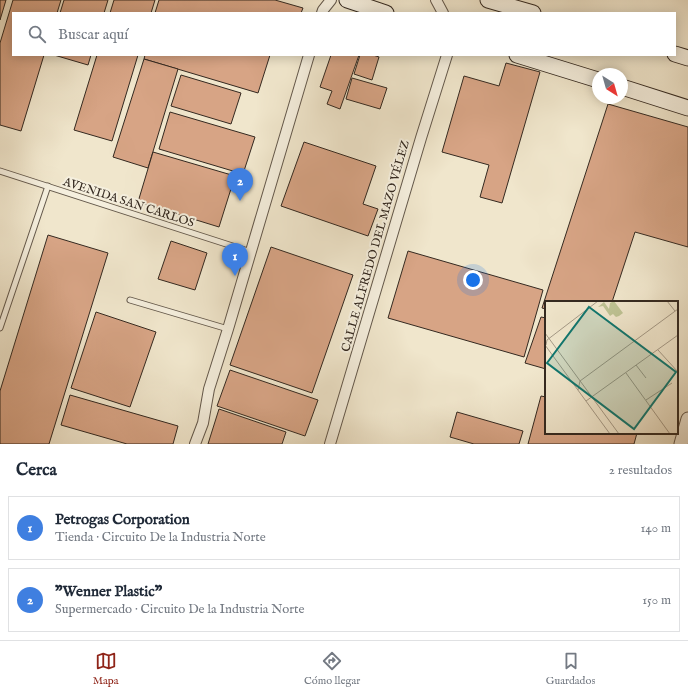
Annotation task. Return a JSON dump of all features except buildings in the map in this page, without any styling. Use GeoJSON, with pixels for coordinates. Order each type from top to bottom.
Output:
{"type":"FeatureCollection","features":[{"type":"Feature","properties":{"kind":"main road"},"geometry":{"type":"LineString","coordinates":[[346,0],[383,12]]}},
{"type":"Feature","properties":{"kind":"main road"},"geometry":{"type":"LineString","coordinates":[[488,0],[530,12]]}},
{"type":"Feature","properties":{"kind":"main road"},"geometry":{"type":"LineString","coordinates":[[676,54],[688,58]]}},
{"type":"Feature","properties":{"kind":"main road"},"geometry":{"type":"LineString","coordinates":[[520,56],[592,78]]}},
{"type":"Feature","properties":{"kind":"main road"},"geometry":{"type":"LineString","coordinates":[[628,89],[688,108]]}},
{"type":"Feature","properties":{"kind":"street"},"geometry":{"type":"LineString","coordinates":[[322,12],[331,0]]}},
{"type":"Feature","properties":{"kind":"street"},"geometry":{"type":"LineString","coordinates":[[436,0],[442,12]]}},
{"type":"Feature","properties":{"kind":"street"},"geometry":{"type":"LineString","coordinates":[[195,444],[203,423],[209,389],[309,56]]}},
{"type":"Feature","properties":{"kind":"street","name":"CALLE ALFREDO DEL MAZO VÉLEZ"},"geometry":{"type":"LineString","coordinates":[[330,444],[416,153],[447,56]]}},
{"type":"Feature","properties":{"kind":"street"},"geometry":{"type":"LineString","coordinates":[[681,444],[688,419]]}},
{"type":"Feature","properties":{"kind":"lane","name":"AVENIDA SAN CARLOS"},"geometry":{"type":"LineString","coordinates":[[0,170],[251,252]]}},
{"type":"Feature","properties":{"kind":"lane"},"geometry":{"type":"LineString","coordinates":[[0,328],[48,186]]}},
{"type":"Feature","properties":{"kind":"lane"},"geometry":{"type":"LineString","coordinates":[[130,300],[228,329]]}},
{"type":"Feature","properties":{"kind":"place","name":"\"Wenner Plastic\""},"geometry":{"type":"Point","coordinates":[240,201]}},
{"type":"Feature","properties":{"kind":"place","name":"Petrogas Corporation"},"geometry":{"type":"Point","coordinates":[235,276]}}]}
